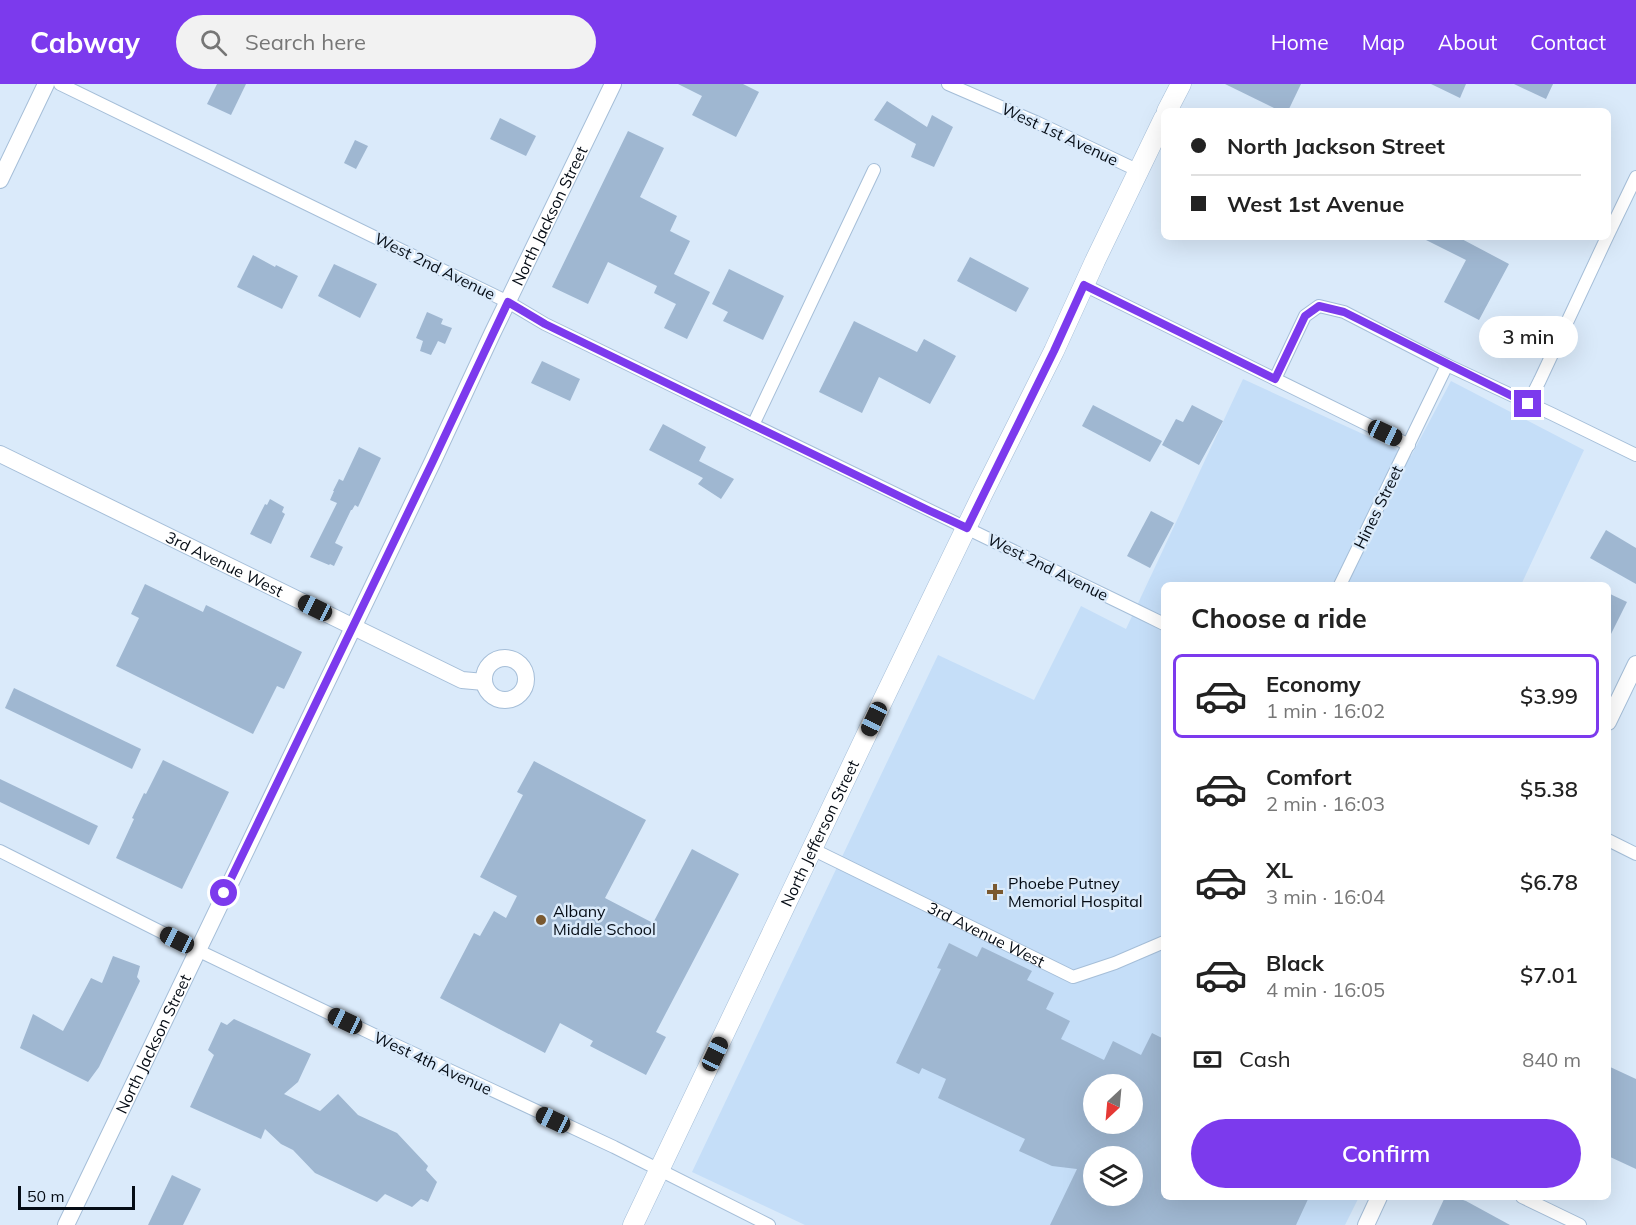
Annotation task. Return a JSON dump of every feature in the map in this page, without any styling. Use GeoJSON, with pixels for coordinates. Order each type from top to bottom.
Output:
{"type":"FeatureCollection","features":[{"type":"Feature","properties":{"kind":"main road"},"geometry":{"type":"LineString","coordinates":[[1169,108],[1181,84]]}},
{"type":"Feature","properties":{"kind":"main road","name":"North Jefferson Street"},"geometry":{"type":"LineString","coordinates":[[633,1225],[1161,124]]}},
{"type":"Feature","properties":{"kind":"street"},"geometry":{"type":"LineString","coordinates":[[0,180],[46,84]]}},
{"type":"Feature","properties":{"kind":"street","name":"West 2nd Avenue"},"geometry":{"type":"LineString","coordinates":[[60,84],[508,302],[545,324],[1161,623]]}},
{"type":"Feature","properties":{"kind":"street","name":"North Jackson Street"},"geometry":{"type":"LineString","coordinates":[[66,1225],[613,84]]}},
{"type":"Feature","properties":{"kind":"street","name":"West 1st Avenue"},"geometry":{"type":"LineString","coordinates":[[948,84],[1038,123],[1139,171]]}},
{"type":"Feature","properties":{"kind":"street"},"geometry":{"type":"LineString","coordinates":[[753,425],[874,170]]}},
{"type":"Feature","properties":{"kind":"street"},"geometry":{"type":"LineString","coordinates":[[1611,230],[1636,177]]}},
{"type":"Feature","properties":{"kind":"street"},"geometry":{"type":"LineString","coordinates":[[1528,404],[1606,240]]}},
{"type":"Feature","properties":{"kind":"street"},"geometry":{"type":"LineString","coordinates":[[1084,285],[1409,445]]}},
{"type":"Feature","properties":{"kind":"street"},"geometry":{"type":"LineString","coordinates":[[1275,379],[1305,316],[1319,306],[1344,312],[1448,365],[1636,455]]}},
{"type":"Feature","properties":{"kind":"street","name":"Hines Street"},"geometry":{"type":"LineString","coordinates":[[1341,582],[1448,365]]}},
{"type":"Feature","properties":{"kind":"street","name":"3rd Avenue West"},"geometry":{"type":"LineString","coordinates":[[0,454],[462,680],[484,682]]}},
{"type":"Feature","properties":{"kind":"street"},"geometry":{"type":"LineString","coordinates":[[1611,716],[1636,664]]}},
{"type":"Feature","properties":{"kind":"street"},"geometry":{"type":"LineString","coordinates":[[1611,842],[1636,854]]}},
{"type":"Feature","properties":{"kind":"street","name":"3rd Avenue West"},"geometry":{"type":"LineString","coordinates":[[812,849],[1073,977],[1115,963],[1161,943]]}},
{"type":"Feature","properties":{"kind":"street","name":"West 4th Avenue"},"geometry":{"type":"LineString","coordinates":[[0,851],[197,950],[659,1170],[769,1225]]}},
{"type":"Feature","properties":{"kind":"street"},"geometry":{"type":"LineString","coordinates":[[1366,1225],[1378,1200]]}},
{"type":"Feature","properties":{"kind":"street"},"geometry":{"type":"LineString","coordinates":[[1528,1200],[1580,1225]]}},
{"type":"Feature","properties":{"kind":"shaded area","name":"Phoebe Putney Memorial Hospital"},"geometry":{"type":"Polygon","coordinates":[[[1243,379],[1411,456],[1451,381],[1584,450],[1522,582],[1161,582],[1161,1200],[1358,1200],[1345,1225],[805,1225],[692,1172],[938,655],[1034,700],[1081,606],[1126,629],[1243,379]]]}},
{"type":"Feature","properties":{"kind":"building"},"geometry":{"type":"Polygon","coordinates":[[[217,84],[246,84],[231,115],[207,104],[217,84]]]}},
{"type":"Feature","properties":{"kind":"building"},"geometry":{"type":"Polygon","coordinates":[[[678,84],[743,84],[759,92],[736,137],[692,115],[702,96],[678,84]]]}},
{"type":"Feature","properties":{"kind":"building"},"geometry":{"type":"Polygon","coordinates":[[[1225,84],[1301,84],[1289,108],[1274,108],[1225,84]]]}},
{"type":"Feature","properties":{"kind":"building"},"geometry":{"type":"Polygon","coordinates":[[[1431,84],[1466,84],[1460,98],[1431,84]]]}},
{"type":"Feature","properties":{"kind":"building"},"geometry":{"type":"Polygon","coordinates":[[[1514,84],[1553,84],[1546,99],[1514,84]]]}},
{"type":"Feature","properties":{"kind":"building"},"geometry":{"type":"Polygon","coordinates":[[[887,101],[927,127],[932,115],[953,127],[934,167],[911,157],[916,144],[874,120],[887,101]]]}},
{"type":"Feature","properties":{"kind":"building"},"geometry":{"type":"Polygon","coordinates":[[[500,118],[536,136],[526,156],[490,139],[500,118]]]}},
{"type":"Feature","properties":{"kind":"building"},"geometry":{"type":"Polygon","coordinates":[[[628,131],[664,148],[640,197],[677,216],[670,231],[690,241],[674,274],[710,292],[687,339],[664,328],[676,304],[654,293],[657,286],[608,262],[588,304],[552,287],[628,131]]]}},
{"type":"Feature","properties":{"kind":"building"},"geometry":{"type":"Polygon","coordinates":[[[355,140],[368,146],[356,169],[344,163],[355,140]]]}},
{"type":"Feature","properties":{"kind":"building"},"geometry":{"type":"Polygon","coordinates":[[[1426,240],[1464,240],[1509,264],[1479,320],[1444,302],[1466,260],[1426,240]]]}},
{"type":"Feature","properties":{"kind":"building"},"geometry":{"type":"Polygon","coordinates":[[[253,255],[298,276],[282,309],[237,287],[253,255]]]}},
{"type":"Feature","properties":{"kind":"building"},"geometry":{"type":"Polygon","coordinates":[[[970,257],[1029,288],[1016,312],[957,281],[970,257]]]}},
{"type":"Feature","properties":{"kind":"building"},"geometry":{"type":"Polygon","coordinates":[[[334,264],[377,284],[360,318],[318,296],[334,264]]]}},
{"type":"Feature","properties":{"kind":"building"},"geometry":{"type":"Polygon","coordinates":[[[729,269],[784,296],[763,340],[723,321],[728,312],[712,304],[729,269]]]}},
{"type":"Feature","properties":{"kind":"building"},"geometry":{"type":"Polygon","coordinates":[[[427,312],[443,319],[441,324],[452,328],[445,344],[438,341],[431,355],[420,351],[423,341],[416,338],[427,312]]]}},
{"type":"Feature","properties":{"kind":"building"},"geometry":{"type":"Polygon","coordinates":[[[854,321],[917,352],[924,339],[956,356],[930,404],[879,377],[862,413],[819,392],[854,321]]]}},
{"type":"Feature","properties":{"kind":"building"},"geometry":{"type":"Polygon","coordinates":[[[542,361],[580,379],[570,401],[531,383],[542,361]]]}},
{"type":"Feature","properties":{"kind":"building"},"geometry":{"type":"Polygon","coordinates":[[[1093,405],[1162,441],[1150,462],[1082,426],[1093,405]]]}},
{"type":"Feature","properties":{"kind":"building"},"geometry":{"type":"Polygon","coordinates":[[[1192,405],[1223,421],[1199,465],[1162,445],[1176,419],[1183,422],[1192,405]]]}},
{"type":"Feature","properties":{"kind":"building"},"geometry":{"type":"Polygon","coordinates":[[[663,424],[706,447],[699,461],[734,479],[721,499],[698,484],[703,478],[649,450],[663,424]]]}},
{"type":"Feature","properties":{"kind":"building"},"geometry":{"type":"Polygon","coordinates":[[[359,447],[381,458],[358,507],[355,505],[351,510],[335,543],[343,547],[334,566],[329,565],[310,557],[337,503],[330,500],[333,491],[339,479],[343,481],[359,447]]]}},
{"type":"Feature","properties":{"kind":"building"},"geometry":{"type":"Polygon","coordinates":[[[270,499],[284,507],[282,512],[285,514],[271,544],[250,534],[265,504],[267,505],[270,499]]]}},
{"type":"Feature","properties":{"kind":"building"},"geometry":{"type":"Polygon","coordinates":[[[1151,511],[1174,523],[1150,568],[1127,556],[1151,511]]]}},
{"type":"Feature","properties":{"kind":"building"},"geometry":{"type":"Polygon","coordinates":[[[1606,530],[1636,548],[1636,584],[1590,558],[1606,530]]]}},
{"type":"Feature","properties":{"kind":"building"},"geometry":{"type":"Polygon","coordinates":[[[145,584],[203,612],[206,605],[302,652],[284,689],[277,686],[253,734],[116,666],[139,618],[131,614],[145,584]]]}},
{"type":"Feature","properties":{"kind":"building"},"geometry":{"type":"Polygon","coordinates":[[[1611,594],[1627,602],[1611,634],[1611,594]]]}},
{"type":"Feature","properties":{"kind":"building"},"geometry":{"type":"Polygon","coordinates":[[[14,688],[141,749],[132,769],[5,708],[14,688]]]}},
{"type":"Feature","properties":{"kind":"building"},"geometry":{"type":"Polygon","coordinates":[[[163,760],[229,792],[182,889],[116,858],[134,819],[132,818],[163,760]]]}},
{"type":"Feature","properties":{"kind":"building","name":"Albany Middle School"},"geometry":{"type":"Polygon","coordinates":[[[534,761],[646,820],[605,898],[653,923],[692,849],[739,874],[656,1032],[666,1037],[646,1075],[590,1046],[593,1041],[560,1023],[545,1053],[440,998],[474,933],[480,936],[494,911],[506,918],[517,896],[480,877],[523,795],[517,792],[534,761]]]}},
{"type":"Feature","properties":{"kind":"building"},"geometry":{"type":"Polygon","coordinates":[[[0,779],[98,826],[89,845],[0,802],[0,779]]]}},
{"type":"Feature","properties":{"kind":"building","name":"Phoebe Putney Memorial Hospital"},"geometry":{"type":"Polygon","coordinates":[[[949,943],[977,957],[982,947],[1032,971],[1027,980],[1054,993],[1046,1009],[1070,1021],[1061,1039],[1104,1060],[1113,1041],[1141,1055],[1152,1033],[1161,1038],[1161,1200],[1308,1200],[1296,1225],[1050,1225],[1077,1169],[1052,1166],[1019,1151],[1025,1139],[938,1098],[946,1079],[922,1068],[919,1074],[896,1063],[941,969],[937,968],[949,943]]]}},
{"type":"Feature","properties":{"kind":"building"},"geometry":{"type":"Polygon","coordinates":[[[113,956],[140,966],[137,977],[140,981],[99,1067],[88,1082],[20,1048],[33,1014],[63,1031],[91,978],[102,983],[113,956]]]}},
{"type":"Feature","properties":{"kind":"building"},"geometry":{"type":"Polygon","coordinates":[[[234,1019],[311,1054],[298,1082],[284,1094],[320,1111],[338,1094],[358,1115],[397,1133],[428,1166],[426,1170],[437,1182],[428,1202],[421,1199],[412,1207],[385,1194],[377,1202],[315,1173],[293,1150],[281,1144],[265,1129],[261,1139],[190,1107],[214,1055],[208,1050],[221,1022],[227,1025],[234,1019]]]}},
{"type":"Feature","properties":{"kind":"building"},"geometry":{"type":"Polygon","coordinates":[[[1611,1067],[1636,1079],[1636,1169],[1611,1157],[1611,1067]]]}},
{"type":"Feature","properties":{"kind":"building"},"geometry":{"type":"Polygon","coordinates":[[[172,1175],[201,1189],[183,1225],[148,1225],[172,1175]]]}},
{"type":"Feature","properties":{"kind":"building"},"geometry":{"type":"Polygon","coordinates":[[[1444,1200],[1463,1200],[1510,1225],[1432,1225],[1444,1200]]]}},
{"type":"Feature","properties":{"kind":"place","name":"Phoebe Putney Memorial Hospital"},"geometry":{"type":"Point","coordinates":[995,892]}},
{"type":"Feature","properties":{"kind":"place","name":"Albany Middle School"},"geometry":{"type":"Point","coordinates":[541,920]}},
{"type":"Feature","properties":{"kind":"route"},"geometry":{"type":"LineString","coordinates":[[224,893],[508,302],[545,324],[967,528],[1084,285],[1275,379],[1305,316],[1319,306],[1344,312],[1528,404]]}}]}
